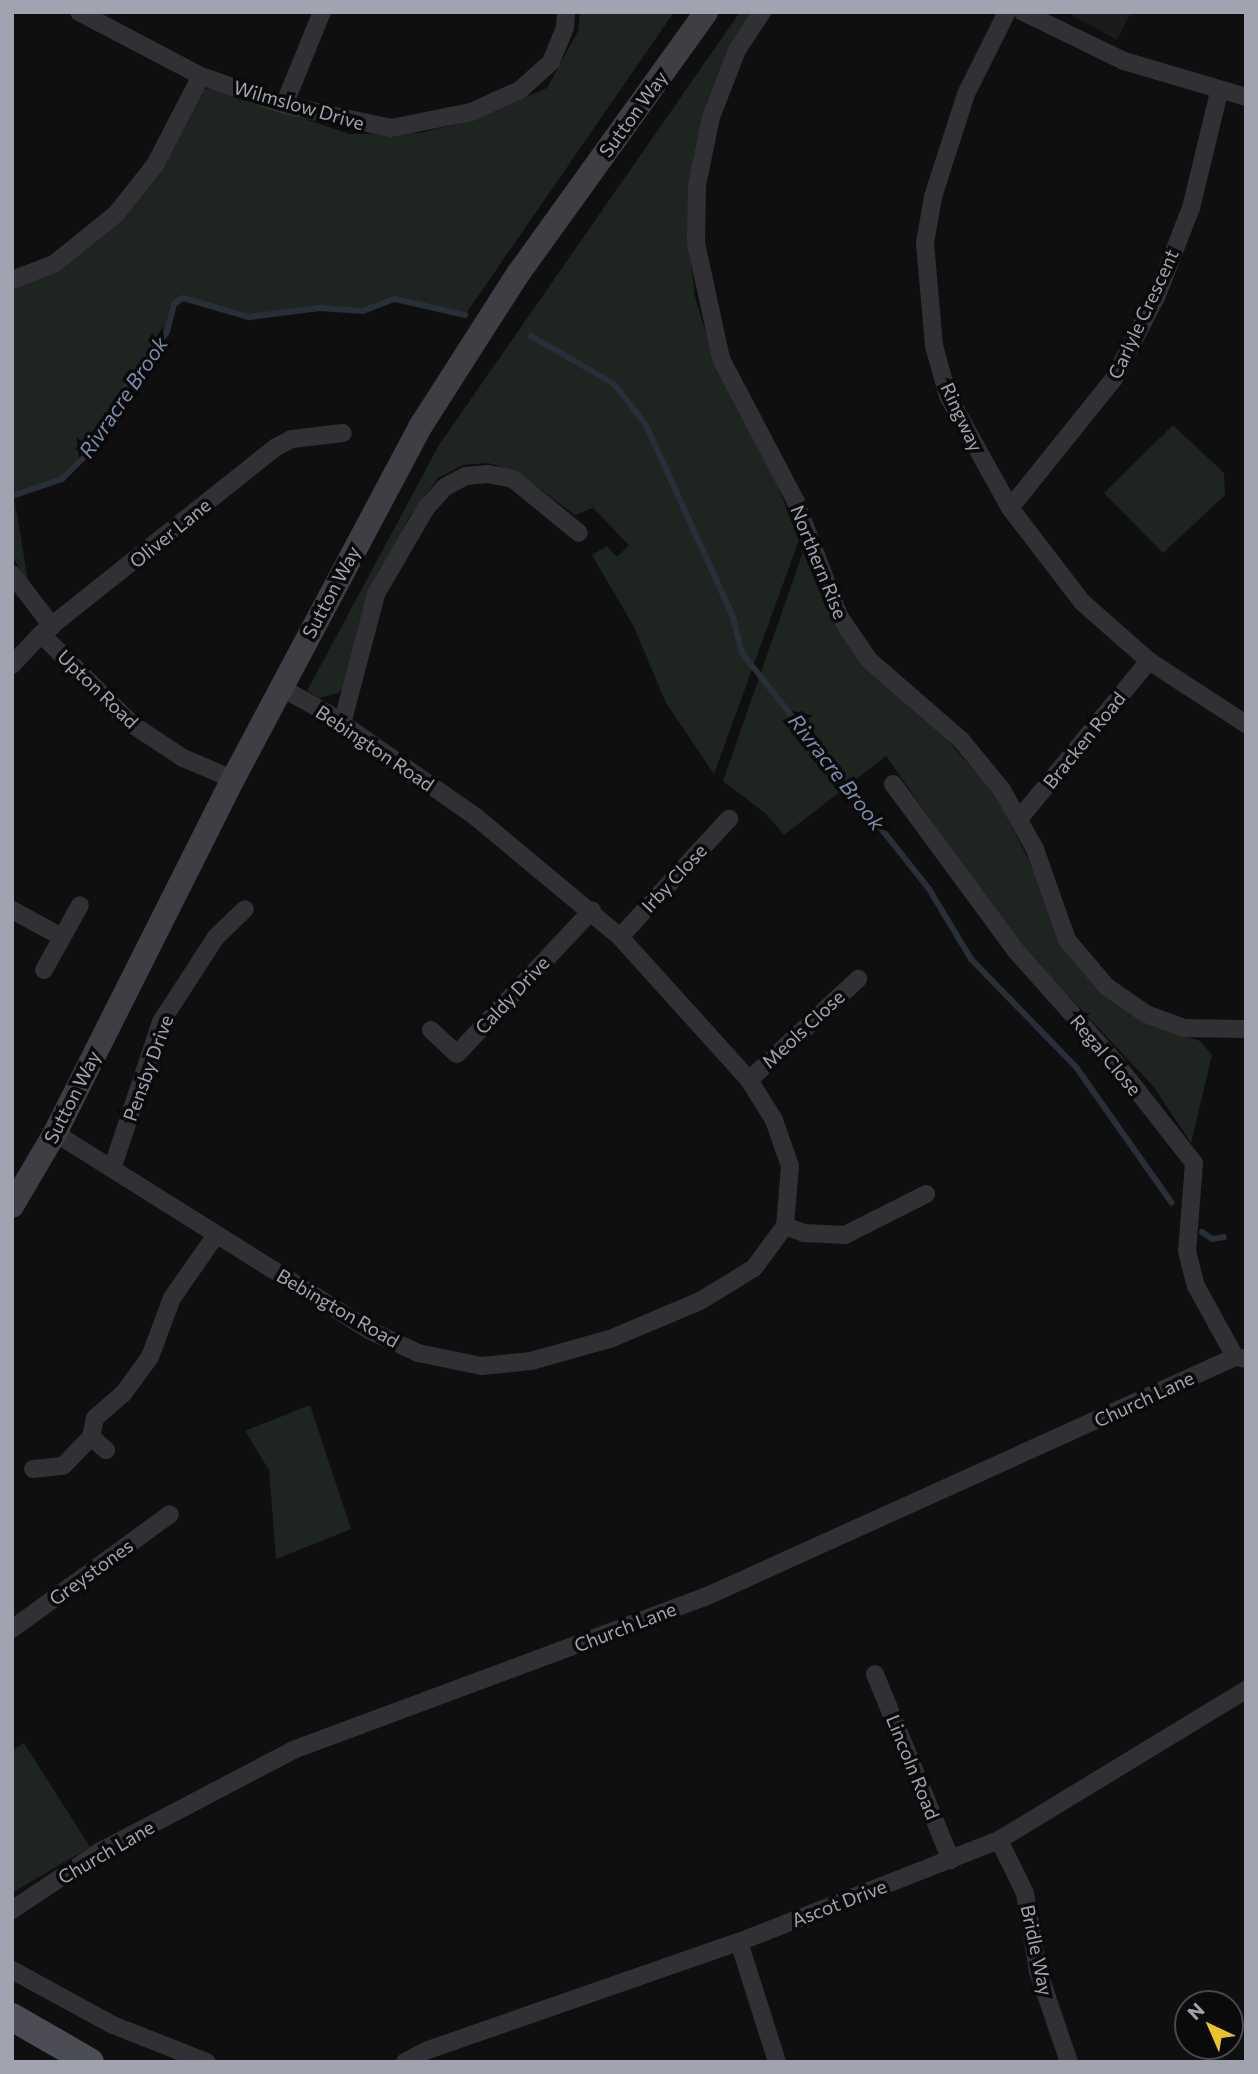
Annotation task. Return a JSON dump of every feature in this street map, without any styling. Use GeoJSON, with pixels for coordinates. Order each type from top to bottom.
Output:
{"type":"FeatureCollection","features":[{"type":"Feature","properties":{"kind":"main road","name":"Sutton Way"},"geometry":{"type":"LineString","coordinates":[[12,1206],[55,1133],[233,779],[419,427],[518,274],[706,12]]}},
{"type":"Feature","properties":{"kind":"main road"},"geometry":{"type":"LineString","coordinates":[[12,2017],[90,2062]]}},
{"type":"Feature","properties":{"kind":"street","name":"Wilmslow Drive"},"geometry":{"type":"LineString","coordinates":[[79,12],[201,76],[284,105],[391,128],[471,112],[520,90],[551,62],[565,27],[566,12]]}},
{"type":"Feature","properties":{"kind":"street"},"geometry":{"type":"LineString","coordinates":[[284,105],[323,12]]}},
{"type":"Feature","properties":{"kind":"street","name":"Northern Rise"},"geometry":{"type":"LineString","coordinates":[[762,12],[723,81],[701,155],[696,243],[717,346],[744,408],[772,451],[796,502],[819,571],[852,639],[904,694],[961,740],[1002,790],[1035,849],[1068,940],[1107,987],[1146,1014],[1184,1028],[1246,1029]]}},
{"type":"Feature","properties":{"kind":"street","name":"Ringway"},"geometry":{"type":"LineString","coordinates":[[1007,12],[965,94],[933,197],[925,243],[930,321],[948,396],[1010,508],[1082,602],[1149,661],[1246,724]]}},
{"type":"Feature","properties":{"kind":"street"},"geometry":{"type":"LineString","coordinates":[[1023,12],[1124,61],[1219,92],[1246,97]]}},
{"type":"Feature","properties":{"kind":"street"},"geometry":{"type":"LineString","coordinates":[[12,280],[54,264],[116,214],[155,165],[201,76]]}},
{"type":"Feature","properties":{"kind":"street","name":"Carlyle Crescent"},"geometry":{"type":"LineString","coordinates":[[1010,508],[1113,380],[1157,295],[1191,208],[1219,92]]}},
{"type":"Feature","properties":{"kind":"street","name":"Oliver Lane"},"geometry":{"type":"LineString","coordinates":[[12,665],[47,630],[276,447],[292,439],[343,433]]}},
{"type":"Feature","properties":{"kind":"street"},"geometry":{"type":"LineString","coordinates":[[342,724],[376,594],[426,508],[445,487],[466,476],[488,474],[513,479],[579,533]]}},
{"type":"Feature","properties":{"kind":"street","name":"Upton Road"},"geometry":{"type":"LineString","coordinates":[[12,574],[47,630],[133,724],[183,758],[233,779]]}},
{"type":"Feature","properties":{"kind":"street","name":"Bracken Road"},"geometry":{"type":"LineString","coordinates":[[1019,819],[1149,661]]}},
{"type":"Feature","properties":{"kind":"street","name":"Bebington Road"},"geometry":{"type":"LineString","coordinates":[[55,1133],[113,1166],[216,1235],[369,1331],[418,1353],[482,1366],[531,1361],[610,1339],[700,1301],[754,1268],[785,1226],[790,1167],[774,1120],[749,1080],[620,937],[592,910],[477,817],[342,724],[281,687]]}},
{"type":"Feature","properties":{"kind":"street","name":"Regal Close"},"geometry":{"type":"LineString","coordinates":[[893,785],[1016,951],[1114,1061],[1194,1163],[1187,1251],[1196,1286],[1241,1358]]}},
{"type":"Feature","properties":{"kind":"street","name":"Irby Close"},"geometry":{"type":"LineString","coordinates":[[620,937],[729,819]]}},
{"type":"Feature","properties":{"kind":"street"},"geometry":{"type":"LineString","coordinates":[[44,971],[80,905]]}},
{"type":"Feature","properties":{"kind":"street","name":"Pensby Drive"},"geometry":{"type":"LineString","coordinates":[[113,1166],[160,1023],[216,937],[245,909]]}},
{"type":"Feature","properties":{"kind":"street"},"geometry":{"type":"LineString","coordinates":[[12,910],[62,937]]}},
{"type":"Feature","properties":{"kind":"street","name":"Caldy Drive"},"geometry":{"type":"LineString","coordinates":[[431,1030],[457,1054],[592,910]]}},
{"type":"Feature","properties":{"kind":"street","name":"Meols Close"},"geometry":{"type":"LineString","coordinates":[[749,1080],[858,979]]}},
{"type":"Feature","properties":{"kind":"street"},"geometry":{"type":"LineString","coordinates":[[785,1226],[804,1233],[845,1235],[926,1195]]}},
{"type":"Feature","properties":{"kind":"street"},"geometry":{"type":"LineString","coordinates":[[33,1469],[63,1466],[91,1437],[95,1418],[123,1394],[150,1357],[172,1298],[216,1235]]}},
{"type":"Feature","properties":{"kind":"street","name":"Church Lane"},"geometry":{"type":"LineString","coordinates":[[12,1910],[99,1852],[293,1750],[705,1597],[1241,1358]]}},
{"type":"Feature","properties":{"kind":"street"},"geometry":{"type":"LineString","coordinates":[[91,1437],[106,1450]]}},
{"type":"Feature","properties":{"kind":"street","name":"Greystones"},"geometry":{"type":"LineString","coordinates":[[12,1629],[170,1514]]}},
{"type":"Feature","properties":{"kind":"street","name":"Lincoln Road"},"geometry":{"type":"LineString","coordinates":[[875,1674],[951,1860]]}},
{"type":"Feature","properties":{"kind":"street","name":"Ascot Drive"},"geometry":{"type":"LineString","coordinates":[[405,2062],[428,2050],[739,1942],[999,1840],[1246,1690]]}},
{"type":"Feature","properties":{"kind":"street","name":"Bridle Way"},"geometry":{"type":"LineString","coordinates":[[999,1840],[1025,1893],[1038,1971],[1069,2062]]}},
{"type":"Feature","properties":{"kind":"street"},"geometry":{"type":"LineString","coordinates":[[739,1942],[777,2062]]}},
{"type":"Feature","properties":{"kind":"street"},"geometry":{"type":"LineString","coordinates":[[12,1970],[113,2025],[207,2062]]}},
{"type":"Feature","properties":{"kind":"shaded area"},"geometry":{"type":"Polygon","coordinates":[[[580,12],[674,12],[465,315],[395,299],[363,311],[319,308],[249,317],[183,298],[174,304],[167,332],[129,380],[95,446],[62,479],[14,496],[28,581],[12,557],[12,289],[46,276],[115,226],[165,165],[195,98],[205,89],[215,88],[349,134],[419,133],[466,122],[547,88],[578,31],[580,12]]]}},
{"type":"Feature","properties":{"kind":"shaded area"},"geometry":{"type":"Polygon","coordinates":[[[740,12],[753,12],[732,43],[708,99],[695,151],[690,251],[695,297],[718,372],[772,471],[799,540],[714,774],[666,703],[634,627],[592,555],[607,546],[617,557],[629,545],[593,508],[575,515],[517,472],[488,463],[463,465],[438,478],[410,516],[362,612],[351,678],[338,693],[320,698],[307,691],[439,445],[740,12]]]}},
{"type":"Feature","properties":{"kind":"shaded area"},"geometry":{"type":"Polygon","coordinates":[[[1066,12],[1131,12],[1117,40],[1066,12]]]}},
{"type":"Feature","properties":{"kind":"shaded area"},"geometry":{"type":"Polygon","coordinates":[[[1173,425],[1224,473],[1225,495],[1163,553],[1104,493],[1173,425]]]}},
{"type":"Feature","properties":{"kind":"shaded area"},"geometry":{"type":"Polygon","coordinates":[[[803,552],[833,624],[867,668],[940,732],[995,794],[1032,866],[1063,947],[1155,1026],[1200,1041],[1212,1055],[1191,1143],[1153,1086],[1010,934],[886,756],[784,835],[765,813],[723,781],[803,552]]]}},
{"type":"Feature","properties":{"kind":"shaded area"},"geometry":{"type":"Polygon","coordinates":[[[310,1405],[351,1529],[276,1559],[269,1470],[245,1431],[310,1405]]]}},
{"type":"Feature","properties":{"kind":"shaded area"},"geometry":{"type":"Polygon","coordinates":[[[24,1743],[90,1847],[12,1893],[12,1750],[24,1743]]]}},
{"type":"Feature","properties":{"kind":"waterway","name":"Rivracre Brook"},"geometry":{"type":"LineString","coordinates":[[12,496],[62,479],[95,446],[129,380],[167,332],[174,304],[183,298],[249,317],[319,308],[363,311],[395,299],[465,315]]}},
{"type":"Feature","properties":{"kind":"waterway","name":"Rivracre Brook"},"geometry":{"type":"LineString","coordinates":[[531,336],[614,384],[646,425],[733,617],[742,653],[929,889],[971,959],[1076,1067],[1172,1203]]}},
{"type":"Feature","properties":{"kind":"waterway","name":"Rivracre Brook"},"geometry":{"type":"LineString","coordinates":[[1202,1232],[1212,1239],[1224,1237]]}}]}
